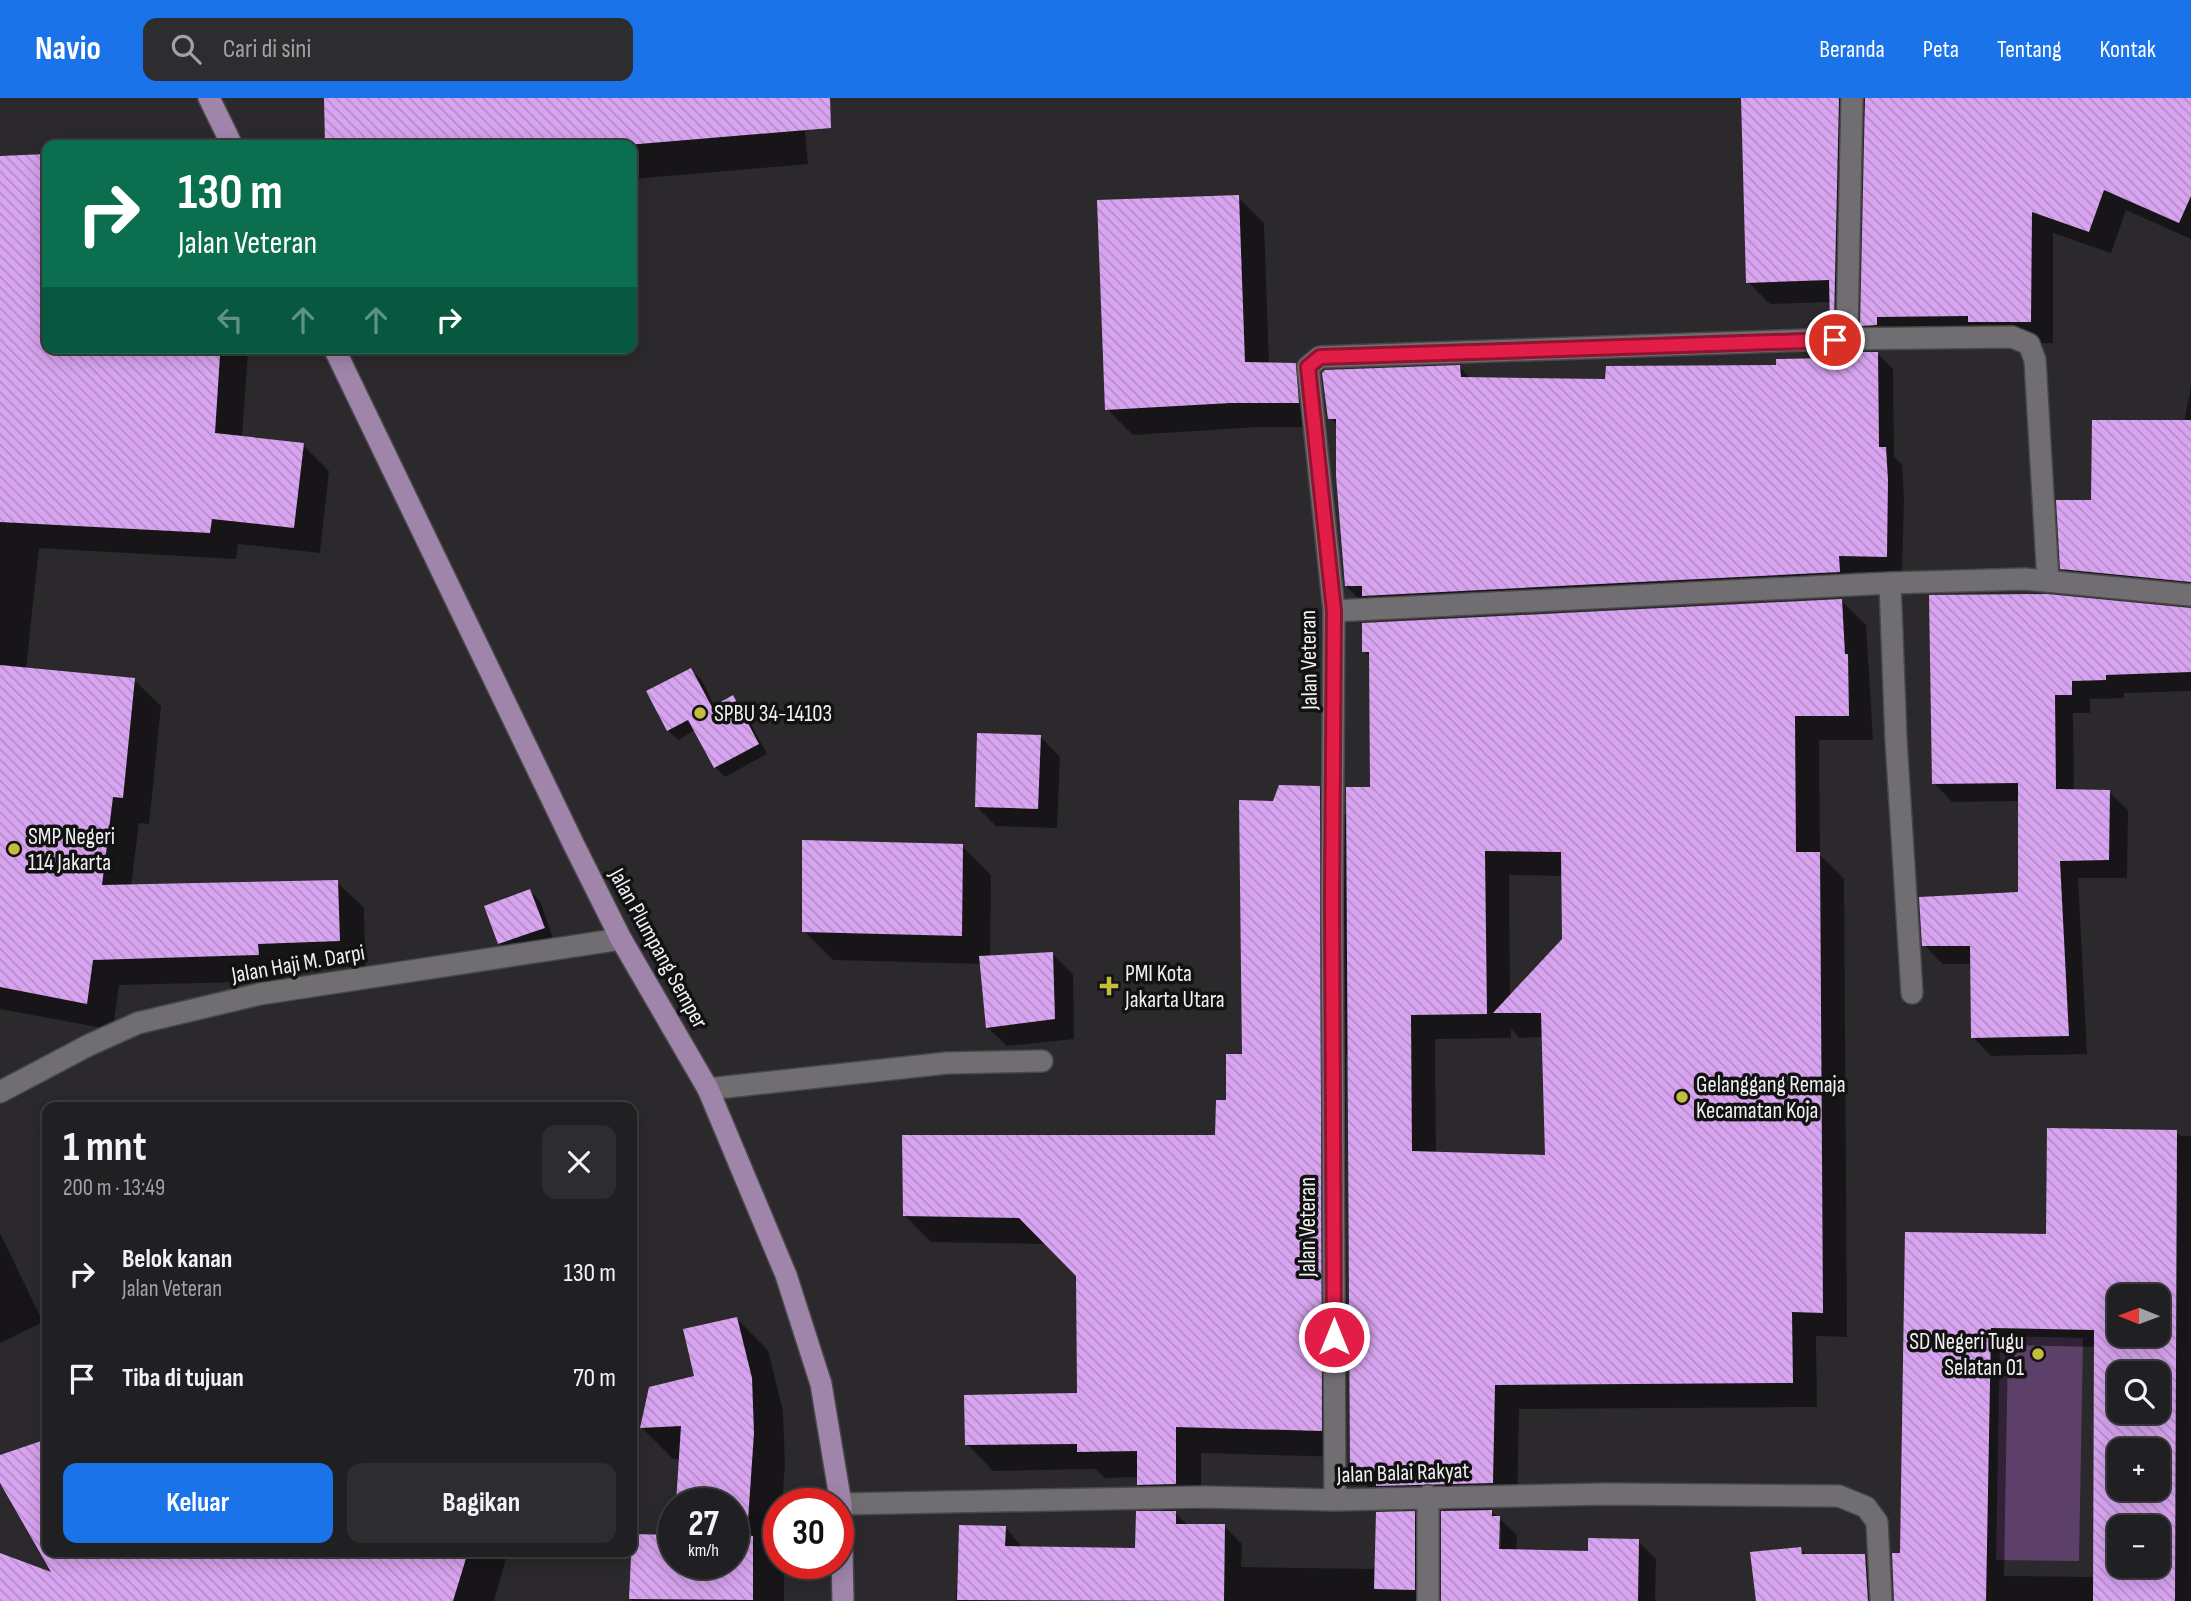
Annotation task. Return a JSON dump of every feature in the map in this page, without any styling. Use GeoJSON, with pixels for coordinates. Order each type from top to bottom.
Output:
{"type":"FeatureCollection","features":[{"type":"Feature","properties":{"kind":"main road"},"geometry":{"type":"LineString","coordinates":[[209,98],[230,140]]}},
{"type":"Feature","properties":{"kind":"main road","name":"Jalan Plumpang Semper"},"geometry":{"type":"LineString","coordinates":[[337,354],[621,939],[708,1089],[786,1275],[821,1384],[838,1488]]}},
{"type":"Feature","properties":{"kind":"main road","name":"Jalan Plumpang Semper"},"geometry":{"type":"LineString","coordinates":[[843,1579],[843,1601]]}},
{"type":"Feature","properties":{"kind":"street"},"geometry":{"type":"LineString","coordinates":[[1852,98],[1841,335],[2012,337],[2029,344],[2035,360],[2048,581]]}},
{"type":"Feature","properties":{"kind":"street","name":"Jalan Veteran"},"geometry":{"type":"LineString","coordinates":[[1335,1500],[1332,901],[1334,611],[1308,367],[1316,359],[1841,335]]}},
{"type":"Feature","properties":{"kind":"street"},"geometry":{"type":"LineString","coordinates":[[1334,611],[1890,583],[2048,581],[2191,595]]}},
{"type":"Feature","properties":{"kind":"street"},"geometry":{"type":"LineString","coordinates":[[1890,583],[1896,740],[1912,993]]}},
{"type":"Feature","properties":{"kind":"street","name":"Jalan Haji M. Darpi"},"geometry":{"type":"LineString","coordinates":[[0,1092],[89,1045],[138,1023],[162,1017],[260,994],[621,939]]}},
{"type":"Feature","properties":{"kind":"street"},"geometry":{"type":"LineString","coordinates":[[708,1089],[947,1063],[1042,1061]]}},
{"type":"Feature","properties":{"kind":"street"},"geometry":{"type":"LineString","coordinates":[[1428,1496],[1428,1601]]}},
{"type":"Feature","properties":{"kind":"street","name":"Jalan Balai Rakyat"},"geometry":{"type":"LineString","coordinates":[[854,1504],[1204,1497],[1335,1500],[1428,1496],[1839,1496],[1866,1507],[1877,1522],[1881,1601]]}},
{"type":"Feature","properties":{"kind":"shaded area"},"geometry":{"type":"Polygon","coordinates":[[[2000,1336],[2083,1338],[2079,1561],[1996,1560],[2000,1336]]]}},
{"type":"Feature","properties":{"kind":"building"},"geometry":{"type":"Polygon","coordinates":[[[324,98],[830,98],[831,128],[637,144],[637,140],[325,140],[324,98]]]}},
{"type":"Feature","properties":{"kind":"building"},"geometry":{"type":"Polygon","coordinates":[[[1741,98],[1839,98],[1834,323],[1830,326],[1829,280],[1746,283],[1741,98]]]}},
{"type":"Feature","properties":{"kind":"building"},"geometry":{"type":"Polygon","coordinates":[[[1865,98],[2191,98],[2191,196],[2179,223],[2104,190],[2089,232],[2032,212],[2031,322],[1968,322],[1968,316],[1877,317],[1877,325],[1860,326],[1865,98]]]}},
{"type":"Feature","properties":{"kind":"building"},"geometry":{"type":"Polygon","coordinates":[[[42,154],[42,354],[220,355],[215,433],[304,443],[294,528],[212,519],[210,533],[0,522],[0,156],[42,154]]]}},
{"type":"Feature","properties":{"kind":"building"},"geometry":{"type":"Polygon","coordinates":[[[1239,195],[1245,362],[1296,363],[1299,403],[1231,403],[1105,410],[1097,200],[1239,195]]]}},
{"type":"Feature","properties":{"kind":"building"},"geometry":{"type":"Polygon","coordinates":[[[1830,352],[1878,352],[1879,447],[1886,447],[1888,480],[1887,557],[1839,556],[1840,572],[1362,596],[1362,586],[1345,586],[1336,476],[1336,419],[1328,419],[1322,373],[1325,370],[1460,365],[1461,377],[1605,379],[1606,366],[1776,365],[1776,359],[1831,358],[1830,352]]]}},
{"type":"Feature","properties":{"kind":"building"},"geometry":{"type":"Polygon","coordinates":[[[2092,420],[2191,420],[2191,582],[2060,569],[2056,500],[2091,500],[2092,420]]]}},
{"type":"Feature","properties":{"kind":"building"},"geometry":{"type":"Polygon","coordinates":[[[2047,594],[2191,608],[2191,672],[2106,675],[2106,680],[2072,681],[2072,695],[2055,695],[2056,789],[2110,790],[2109,860],[2060,861],[2069,1036],[1971,1038],[1970,946],[1922,946],[1919,897],[2018,892],[2018,783],[1932,784],[1929,595],[2047,594]]]}},
{"type":"Feature","properties":{"kind":"building"},"geometry":{"type":"Polygon","coordinates":[[[1842,599],[1845,654],[1848,654],[1849,716],[1795,716],[1796,852],[1820,852],[1823,1313],[1792,1312],[1793,1383],[1495,1385],[1493,1483],[1376,1486],[1376,1472],[1350,1472],[1346,787],[1370,787],[1369,652],[1362,652],[1362,623],[1842,599]],[[1485,851],[1487,1014],[1411,1015],[1412,1151],[1545,1155],[1541,1013],[1493,1013],[1562,939],[1561,852],[1485,851]]]}},
{"type":"Feature","properties":{"kind":"building"},"geometry":{"type":"Polygon","coordinates":[[[0,665],[135,678],[123,798],[113,797],[102,885],[338,880],[340,941],[258,944],[259,955],[93,960],[87,1004],[0,987],[0,665]]]}},
{"type":"Feature","properties":{"kind":"building","name":"SPBU 34-14103"},"geometry":{"type":"Polygon","coordinates":[[[691,668],[712,707],[733,695],[759,744],[714,768],[688,720],[667,731],[646,691],[691,668]]]}},
{"type":"Feature","properties":{"kind":"building"},"geometry":{"type":"Polygon","coordinates":[[[977,733],[1041,735],[1038,809],[975,807],[977,733]]]}},
{"type":"Feature","properties":{"kind":"building"},"geometry":{"type":"Polygon","coordinates":[[[1279,785],[1320,786],[1322,1431],[1176,1427],[1176,1484],[1137,1485],[1137,1451],[1077,1452],[1077,1444],[965,1445],[964,1395],[1077,1393],[1076,1276],[1019,1218],[903,1216],[902,1135],[1215,1135],[1216,1100],[1226,1100],[1226,1054],[1242,1054],[1239,800],[1273,801],[1279,785]]]}},
{"type":"Feature","properties":{"kind":"building"},"geometry":{"type":"Polygon","coordinates":[[[802,840],[963,844],[962,936],[802,932],[802,840]]]}},
{"type":"Feature","properties":{"kind":"building"},"geometry":{"type":"Polygon","coordinates":[[[530,889],[545,928],[498,944],[484,906],[530,889]]]}},
{"type":"Feature","properties":{"kind":"building"},"geometry":{"type":"Polygon","coordinates":[[[1053,952],[1055,1019],[986,1028],[979,956],[1053,952]]]}},
{"type":"Feature","properties":{"kind":"building"},"geometry":{"type":"Polygon","coordinates":[[[2047,1128],[2177,1130],[2175,1601],[2093,1601],[2094,1330],[1991,1328],[1986,1601],[1894,1601],[1892,1553],[1900,1553],[1905,1232],[2046,1234],[2047,1128]]]}},
{"type":"Feature","properties":{"kind":"building"},"geometry":{"type":"Polygon","coordinates":[[[737,1317],[752,1378],[754,1433],[749,1506],[749,1488],[677,1488],[681,1426],[640,1428],[649,1387],[694,1376],[683,1329],[737,1317]]]}},
{"type":"Feature","properties":{"kind":"building"},"geometry":{"type":"Polygon","coordinates":[[[42,1441],[42,1556],[0,1483],[0,1455],[42,1441]]]}},
{"type":"Feature","properties":{"kind":"building"},"geometry":{"type":"Polygon","coordinates":[[[1492,1510],[1492,1516],[1500,1516],[1499,1549],[1588,1551],[1588,1538],[1639,1539],[1638,1601],[1441,1601],[1441,1511],[1492,1510]]]}},
{"type":"Feature","properties":{"kind":"building"},"geometry":{"type":"Polygon","coordinates":[[[1136,1511],[1176,1511],[1176,1524],[1225,1524],[1224,1601],[957,1600],[959,1525],[1006,1526],[1005,1546],[1135,1548],[1136,1511]]]}},
{"type":"Feature","properties":{"kind":"building"},"geometry":{"type":"Polygon","coordinates":[[[1415,1511],[1415,1590],[1374,1589],[1376,1512],[1415,1511]]]}},
{"type":"Feature","properties":{"kind":"building"},"geometry":{"type":"Polygon","coordinates":[[[637,1534],[658,1535],[658,1579],[749,1579],[749,1535],[753,1536],[753,1600],[629,1599],[631,1557],[637,1557],[637,1534]]]}},
{"type":"Feature","properties":{"kind":"building"},"geometry":{"type":"Polygon","coordinates":[[[1801,1547],[1802,1554],[1865,1554],[1868,1601],[1756,1601],[1750,1552],[1801,1547]]]}},
{"type":"Feature","properties":{"kind":"building"},"geometry":{"type":"Polygon","coordinates":[[[0,1553],[51,1572],[42,1557],[466,1557],[453,1601],[0,1601],[0,1553]]]}},
{"type":"Feature","properties":{"kind":"place","name":"SPBU 34-14103"},"geometry":{"type":"Point","coordinates":[700,713]}},
{"type":"Feature","properties":{"kind":"place","name":"SMP Negeri 114 Jakarta"},"geometry":{"type":"Point","coordinates":[14,849]}},
{"type":"Feature","properties":{"kind":"place","name":"PMI Kota Jakarta Utara"},"geometry":{"type":"Point","coordinates":[1109,986]}},
{"type":"Feature","properties":{"kind":"place","name":"Gelanggang Remaja Kecamatan Koja"},"geometry":{"type":"Point","coordinates":[1682,1097]}},
{"type":"Feature","properties":{"kind":"place","name":"SD Negeri Tugu Selatan 01"},"geometry":{"type":"Point","coordinates":[2038,1354]}},
{"type":"Feature","properties":{"kind":"route"},"geometry":{"type":"LineString","coordinates":[[1334,1337],[1334,611],[1308,367],[1313,360],[1320,357],[1835,340]]}}]}
